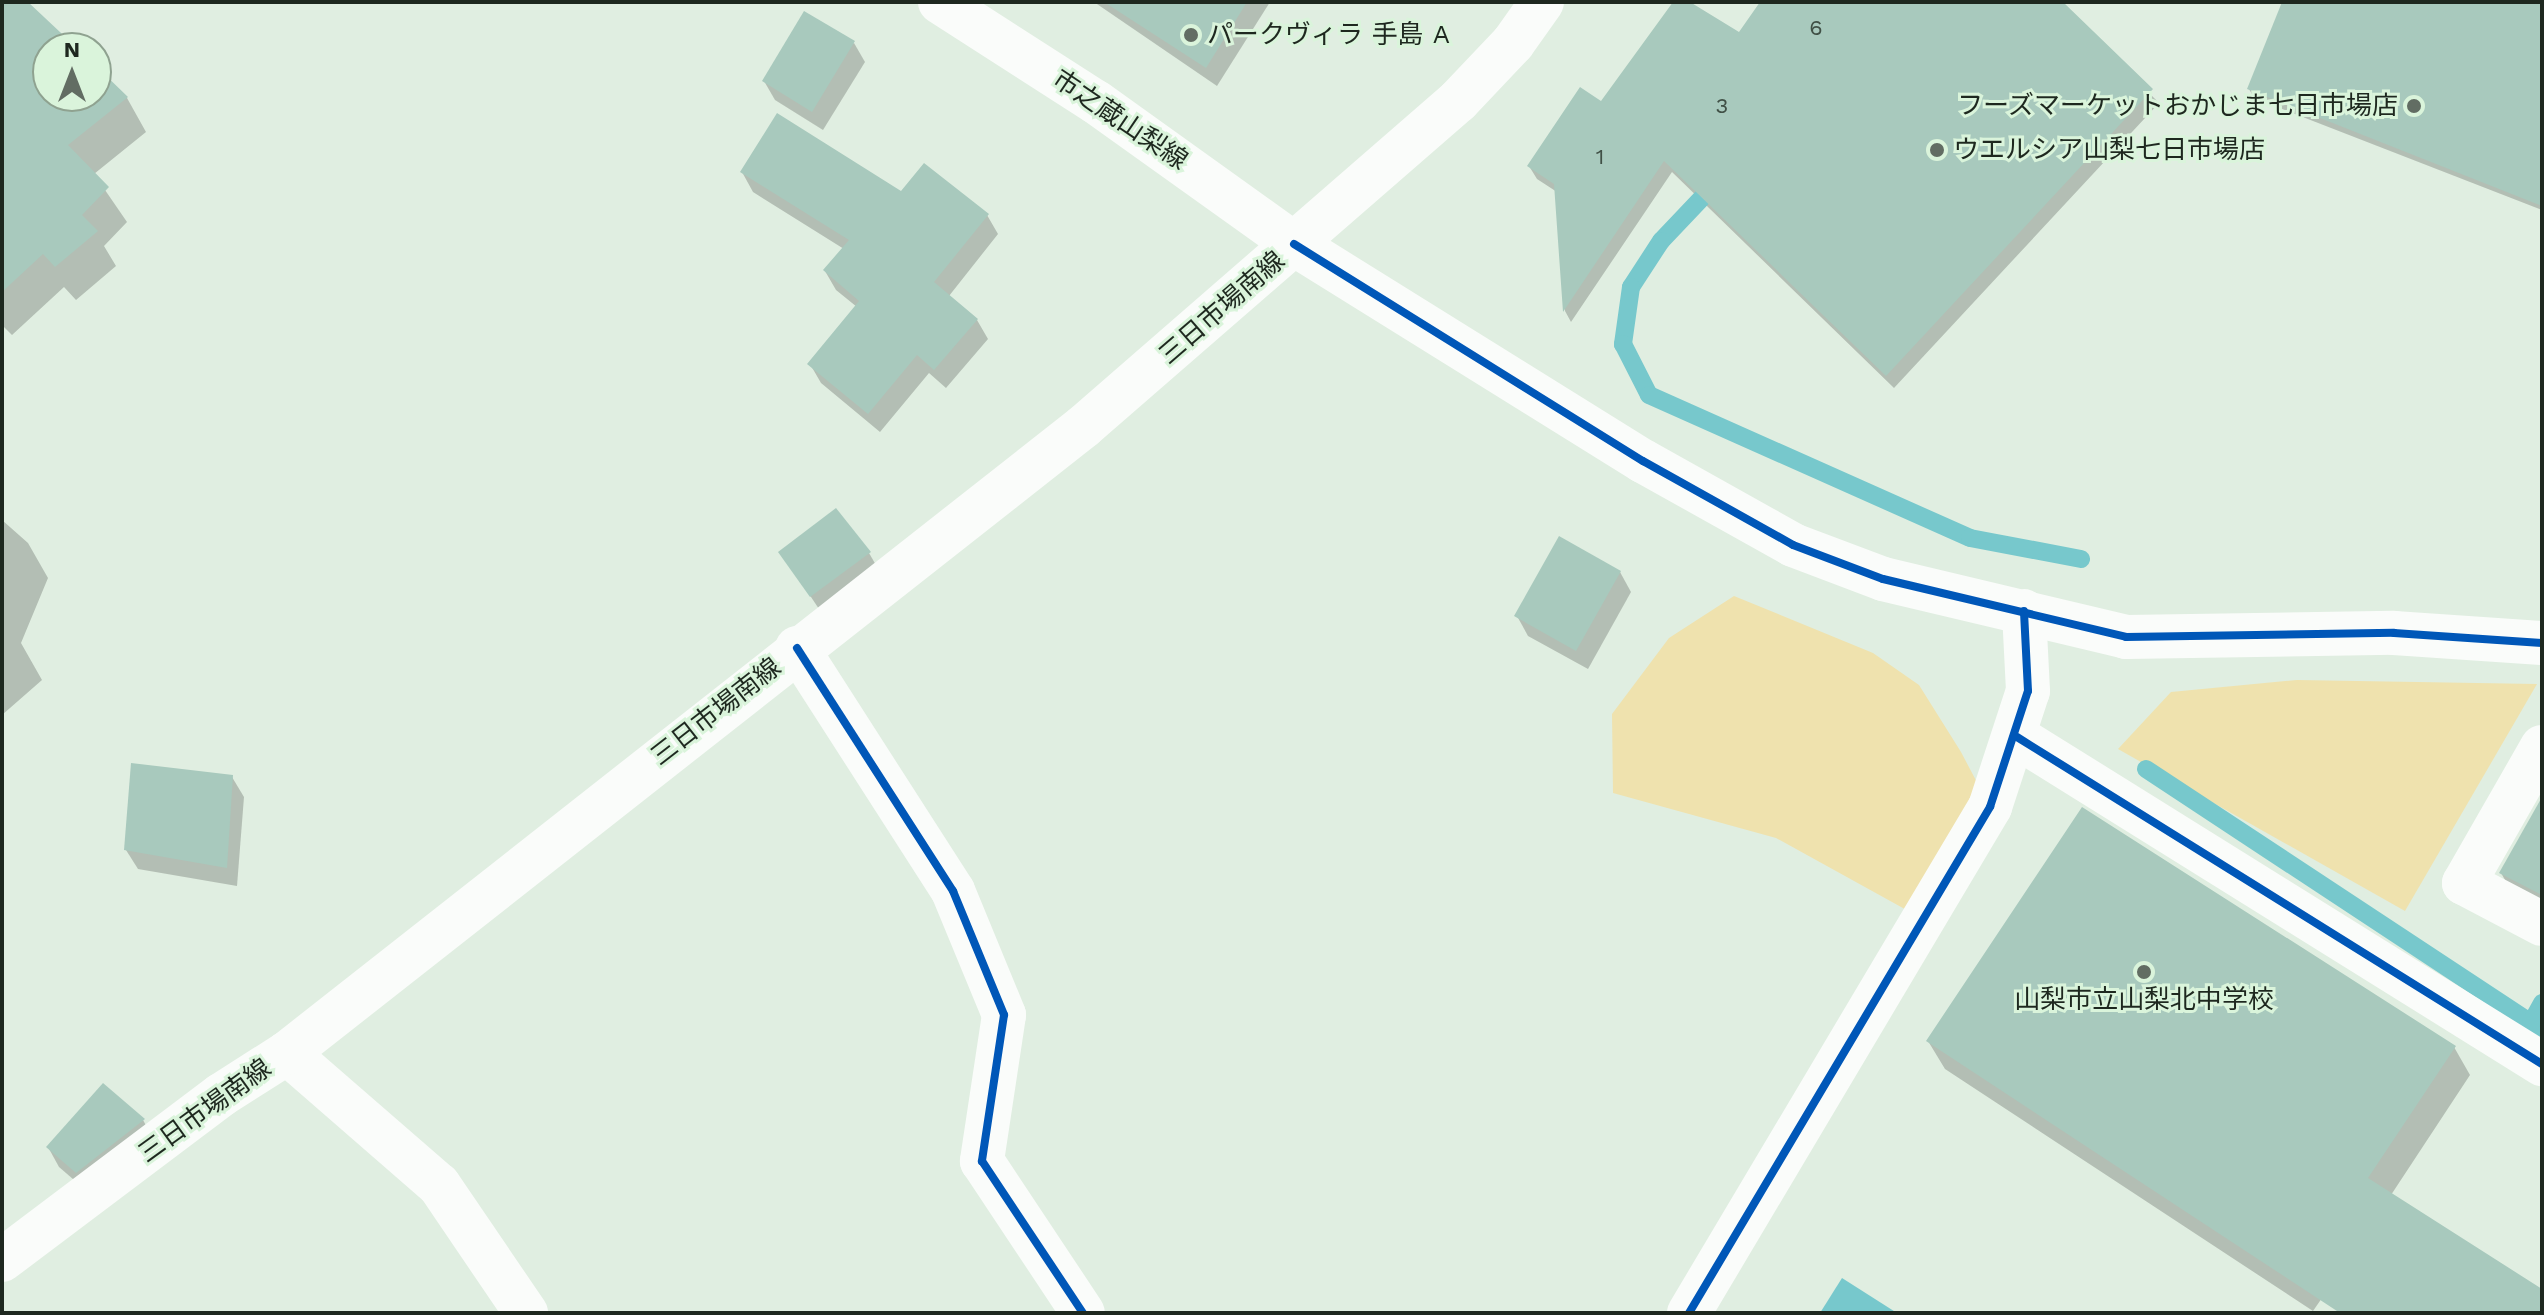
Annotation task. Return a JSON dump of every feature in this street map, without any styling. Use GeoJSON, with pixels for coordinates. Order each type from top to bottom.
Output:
{"type":"FeatureCollection","features":[{"type":"Feature","properties":{"kind":"street","name":"市之蔵山梨線"},"geometry":{"type":"LineString","coordinates":[[940,2],[1096,102],[1294,244],[1643,461],[1793,545],[1883,579],[2126,637],[2394,633],[2542,643]]}},
{"type":"Feature","properties":{"kind":"street","name":"三日市場南線"},"geometry":{"type":"LineString","coordinates":[[2,1260],[221,1095],[287,1053],[797,648],[1083,427],[1458,101],[1513,43],[1542,2]]}},
{"type":"Feature","properties":{"kind":"street"},"geometry":{"type":"LineString","coordinates":[[1689,1313],[1990,807],[2017,737],[2028,691],[2024,611]]}},
{"type":"Feature","properties":{"kind":"street"},"geometry":{"type":"LineString","coordinates":[[797,648],[953,891],[1004,1015],[982,1161],[1083,1313]]}},
{"type":"Feature","properties":{"kind":"street"},"geometry":{"type":"LineString","coordinates":[[2017,737],[2542,1064]]}},
{"type":"Feature","properties":{"kind":"street"},"geometry":{"type":"LineString","coordinates":[[2542,747],[2464,883],[2542,924]]}},
{"type":"Feature","properties":{"kind":"street"},"geometry":{"type":"LineString","coordinates":[[287,1053],[439,1185],[526,1313]]}},
{"type":"Feature","properties":{"kind":"shaded area"},"geometry":{"type":"Polygon","coordinates":[[[1734,596],[1873,653],[1919,685],[1961,752],[1990,807],[1921,918],[1776,838],[1613,793],[1612,714],[1669,638],[1734,596]]]}},
{"type":"Feature","properties":{"kind":"shaded area"},"geometry":{"type":"Polygon","coordinates":[[[2297,680],[2537,684],[2405,911],[2118,749],[2171,692],[2297,680]]]}},
{"type":"Feature","properties":{"kind":"water"},"geometry":{"type":"Polygon","coordinates":[[[1842,1278],[1897,1313],[1820,1313],[1842,1278]]]}},
{"type":"Feature","properties":{"kind":"building"},"geometry":{"type":"Polygon","coordinates":[[[2,2],[28,2],[60,32],[32,32],[32,112],[109,112],[68,145],[109,187],[82,215],[98,231],[55,267],[43,254],[2,292],[2,2]]]}},
{"type":"Feature","properties":{"kind":"building","name":"パークヴィラ 手島 A"},"geometry":{"type":"Polygon","coordinates":[[[1104,2],[1247,2],[1206,68],[1104,2]]]}},
{"type":"Feature","properties":{"kind":"building","name":"ウエルシア山梨七日市場店"},"geometry":{"type":"Polygon","coordinates":[[[1673,2],[1690,2],[1739,32],[1760,2],[2063,2],[2153,89],[1886,376],[1664,161],[1563,312],[1554,184],[1527,166],[1580,87],[1601,101],[1673,2]]]}},
{"type":"Feature","properties":{"kind":"building","name":"フーズマーケットおかじま七日市場店"},"geometry":{"type":"Polygon","coordinates":[[[2282,2],[2542,2],[2542,206],[2247,89],[2282,2]]]}},
{"type":"Feature","properties":{"kind":"building"},"geometry":{"type":"Polygon","coordinates":[[[804,11],[855,41],[812,112],[762,81],[804,11]]]}},
{"type":"Feature","properties":{"kind":"building"},"geometry":{"type":"Polygon","coordinates":[[[112,82],[128,97],[112,110],[112,82]]]}},
{"type":"Feature","properties":{"kind":"building"},"geometry":{"type":"Polygon","coordinates":[[[777,113],[901,191],[924,163],[989,214],[934,282],[978,319],[934,370],[917,355],[868,414],[807,364],[859,301],[823,270],[849,240],[740,172],[777,113]]]}},
{"type":"Feature","properties":{"kind":"building"},"geometry":{"type":"Polygon","coordinates":[[[836,508],[871,552],[810,597],[778,552],[836,508]]]}},
{"type":"Feature","properties":{"kind":"building"},"geometry":{"type":"Polygon","coordinates":[[[1559,536],[1621,571],[1576,651],[1514,616],[1559,536]]]}},
{"type":"Feature","properties":{"kind":"building"},"geometry":{"type":"Polygon","coordinates":[[[131,763],[233,775],[227,868],[124,850],[131,763]]]}},
{"type":"Feature","properties":{"kind":"building"},"geometry":{"type":"Polygon","coordinates":[[[2542,797],[2542,895],[2499,873],[2542,797]]]}},
{"type":"Feature","properties":{"kind":"building"},"geometry":{"type":"Polygon","coordinates":[[[2082,807],[2456,1046],[2368,1178],[2542,1289],[2542,1313],[2340,1313],[1926,1041],[2082,807]]]}},
{"type":"Feature","properties":{"kind":"building"},"geometry":{"type":"Polygon","coordinates":[[[103,1083],[145,1119],[76,1173],[46,1147],[103,1083]]]}},
{"type":"Feature","properties":{"kind":"waterway"},"geometry":{"type":"LineString","coordinates":[[1717,182],[1661,241],[1631,287],[1623,344],[1649,395],[1970,538],[2081,559]]}},
{"type":"Feature","properties":{"kind":"waterway"},"geometry":{"type":"LineString","coordinates":[[2146,769],[2542,1030]]}},
{"type":"Feature","properties":{"kind":"waterway"},"geometry":{"type":"LineString","coordinates":[[2531,1023],[2542,1003]]}},
{"type":"Feature","properties":{"kind":"cycle path"},"geometry":{"type":"LineString","coordinates":[[1294,244],[1643,461],[1793,545],[1883,579],[2126,637],[2394,633],[2542,643]]}},
{"type":"Feature","properties":{"kind":"cycle path"},"geometry":{"type":"LineString","coordinates":[[1689,1313],[1990,807],[2028,691],[2024,611]]}},
{"type":"Feature","properties":{"kind":"cycle path"},"geometry":{"type":"LineString","coordinates":[[797,648],[953,891],[1004,1015],[982,1161],[1083,1313]]}},
{"type":"Feature","properties":{"kind":"cycle path"},"geometry":{"type":"LineString","coordinates":[[2017,737],[2542,1064]]}},
{"type":"Feature","properties":{"kind":"place","name":"パークヴィラ 手島 A"},"geometry":{"type":"Point","coordinates":[1191,35]}},
{"type":"Feature","properties":{"kind":"place","name":"フーズマーケットおかじま七日市場店"},"geometry":{"type":"Point","coordinates":[2414,106]}},
{"type":"Feature","properties":{"kind":"place","name":"ウエルシア山梨七日市場店"},"geometry":{"type":"Point","coordinates":[1937,150]}},
{"type":"Feature","properties":{"kind":"place","name":"山梨市立山梨北中学校"},"geometry":{"type":"Point","coordinates":[2144,972]}}]}
